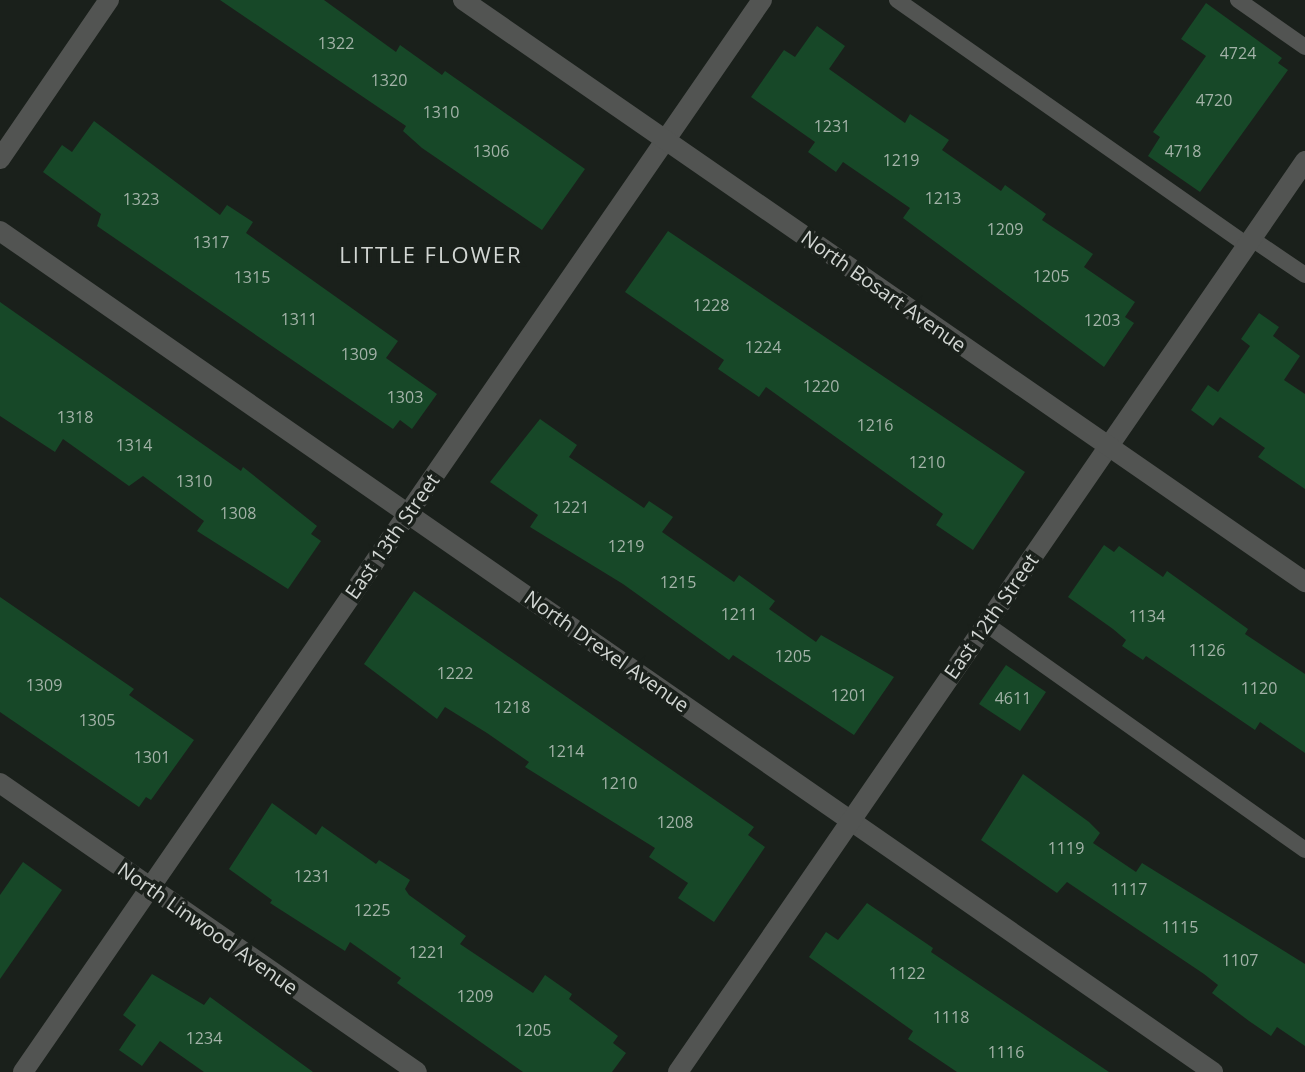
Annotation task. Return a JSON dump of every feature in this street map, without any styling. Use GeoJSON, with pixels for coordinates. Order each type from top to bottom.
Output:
{"type":"FeatureCollection","features":[{"type":"Feature","properties":{"kind":"street"},"geometry":{"type":"LineString","coordinates":[[0,159],[109,0]]}},
{"type":"Feature","properties":{"kind":"street","name":"North Bosart Avenue"},"geometry":{"type":"LineString","coordinates":[[463,0],[1305,582]]}},
{"type":"Feature","properties":{"kind":"street","name":"East 13th Street"},"geometry":{"type":"LineString","coordinates":[[23,1072],[762,0]]}},
{"type":"Feature","properties":{"kind":"street","name":"East 12th Street"},"geometry":{"type":"LineString","coordinates":[[678,1072],[1305,161]]}},
{"type":"Feature","properties":{"kind":"street","name":"North Drexel Avenue"},"geometry":{"type":"LineString","coordinates":[[0,231],[1213,1072]]}},
{"type":"Feature","properties":{"kind":"street","name":"North Linwood Avenue"},"geometry":{"type":"LineString","coordinates":[[0,783],[417,1072]]}},
{"type":"Feature","properties":{"kind":"lane"},"geometry":{"type":"LineString","coordinates":[[897,0],[1249,242],[1305,275]]}},
{"type":"Feature","properties":{"kind":"lane"},"geometry":{"type":"LineString","coordinates":[[1238,0],[1305,47]]}},
{"type":"Feature","properties":{"kind":"lane"},"geometry":{"type":"LineString","coordinates":[[986,624],[1305,850]]}},
{"type":"Feature","properties":{"kind":"building"},"geometry":{"type":"Polygon","coordinates":[[[220,0],[324,0],[396,52],[400,45],[442,75],[445,71],[585,169],[542,230],[422,148],[403,131],[406,126],[220,0]]]}},
{"type":"Feature","properties":{"kind":"building"},"geometry":{"type":"Polygon","coordinates":[[[1206,3],[1282,58],[1278,63],[1288,70],[1200,192],[1148,156],[1160,137],[1153,132],[1206,56],[1181,39],[1206,3]]]}},
{"type":"Feature","properties":{"kind":"building"},"geometry":{"type":"Polygon","coordinates":[[[817,26],[845,46],[829,69],[905,123],[910,114],[949,140],[942,150],[1001,191],[1005,185],[1046,214],[1042,220],[1093,254],[1084,267],[1135,302],[1125,317],[1134,323],[1104,367],[903,218],[910,208],[843,162],[836,172],[808,152],[815,142],[751,97],[784,50],[795,57],[817,26]]]}},
{"type":"Feature","properties":{"kind":"building"},"geometry":{"type":"Polygon","coordinates":[[[94,121],[220,215],[227,205],[253,222],[246,233],[398,341],[386,358],[437,394],[412,429],[400,420],[393,429],[97,226],[101,214],[43,172],[62,145],[72,152],[94,121]]]}},
{"type":"Feature","properties":{"kind":"building"},"geometry":{"type":"Polygon","coordinates":[[[668,231],[1025,472],[973,550],[936,525],[943,514],[766,387],[759,397],[718,369],[724,360],[625,292],[668,231]]]}},
{"type":"Feature","properties":{"kind":"building"},"geometry":{"type":"Polygon","coordinates":[[[0,302],[241,471],[243,467],[317,526],[311,534],[321,541],[288,589],[197,531],[204,521],[143,476],[129,486],[63,439],[55,452],[0,416],[0,302]]]}},
{"type":"Feature","properties":{"kind":"building"},"geometry":{"type":"Polygon","coordinates":[[[1259,313],[1279,327],[1273,336],[1300,356],[1284,380],[1305,394],[1305,489],[1258,457],[1265,448],[1220,417],[1213,426],[1191,410],[1208,385],[1218,392],[1250,346],[1241,339],[1259,313]]]}},
{"type":"Feature","properties":{"kind":"building"},"geometry":{"type":"Polygon","coordinates":[[[540,419],[577,445],[569,457],[644,508],[649,501],[673,517],[662,532],[734,582],[739,575],[775,601],[769,609],[816,642],[821,635],[894,677],[854,735],[733,655],[729,660],[623,584],[530,527],[538,515],[490,482],[540,419]]]}},
{"type":"Feature","properties":{"kind":"building"},"geometry":{"type":"Polygon","coordinates":[[[1104,545],[1114,552],[1119,546],[1163,577],[1167,571],[1248,629],[1245,634],[1305,674],[1305,753],[1260,722],[1255,730],[1146,656],[1143,660],[1122,646],[1126,640],[1113,629],[1068,597],[1104,545]]]}},
{"type":"Feature","properties":{"kind":"building"},"geometry":{"type":"Polygon","coordinates":[[[414,591],[754,827],[748,835],[765,847],[714,922],[678,898],[688,883],[649,857],[655,848],[525,767],[529,762],[445,707],[437,719],[364,664],[414,591]]]}},
{"type":"Feature","properties":{"kind":"building"},"geometry":{"type":"Polygon","coordinates":[[[0,597],[134,689],[129,695],[194,740],[151,800],[146,797],[139,807],[0,712],[0,597]]]}},
{"type":"Feature","properties":{"kind":"building"},"geometry":{"type":"Polygon","coordinates":[[[1006,665],[1046,692],[1020,731],[979,704],[1006,665]]]}},
{"type":"Feature","properties":{"kind":"building"},"geometry":{"type":"Polygon","coordinates":[[[1023,774],[1089,822],[1100,833],[1093,843],[1136,872],[1142,863],[1305,964],[1305,1046],[1277,1027],[1271,1036],[1249,1021],[1212,993],[1218,985],[1204,974],[1067,882],[1057,893],[981,840],[1023,774]]]}},
{"type":"Feature","properties":{"kind":"building"},"geometry":{"type":"Polygon","coordinates":[[[272,803],[316,835],[322,826],[376,864],[379,860],[410,880],[405,889],[409,895],[466,936],[460,944],[533,993],[545,975],[572,994],[569,999],[618,1036],[613,1043],[626,1053],[612,1072],[523,1072],[397,983],[401,978],[350,942],[345,951],[270,903],[272,900],[229,869],[272,803]]]}},
{"type":"Feature","properties":{"kind":"building"},"geometry":{"type":"Polygon","coordinates":[[[23,862],[62,890],[0,979],[0,895],[23,862]]]}},
{"type":"Feature","properties":{"kind":"building"},"geometry":{"type":"Polygon","coordinates":[[[867,903],[933,948],[931,952],[1109,1072],[957,1072],[908,1039],[913,1031],[809,957],[826,932],[838,940],[867,903]]]}},
{"type":"Feature","properties":{"kind":"building"},"geometry":{"type":"Polygon","coordinates":[[[152,974],[204,1005],[210,997],[313,1072],[204,1072],[160,1041],[142,1066],[119,1050],[136,1025],[123,1015],[152,974]]]}},
{"type":"Feature","properties":{"kind":"district","name":"LITTLE FLOWER"},"geometry":{"type":"Point","coordinates":[431,255]}}]}
